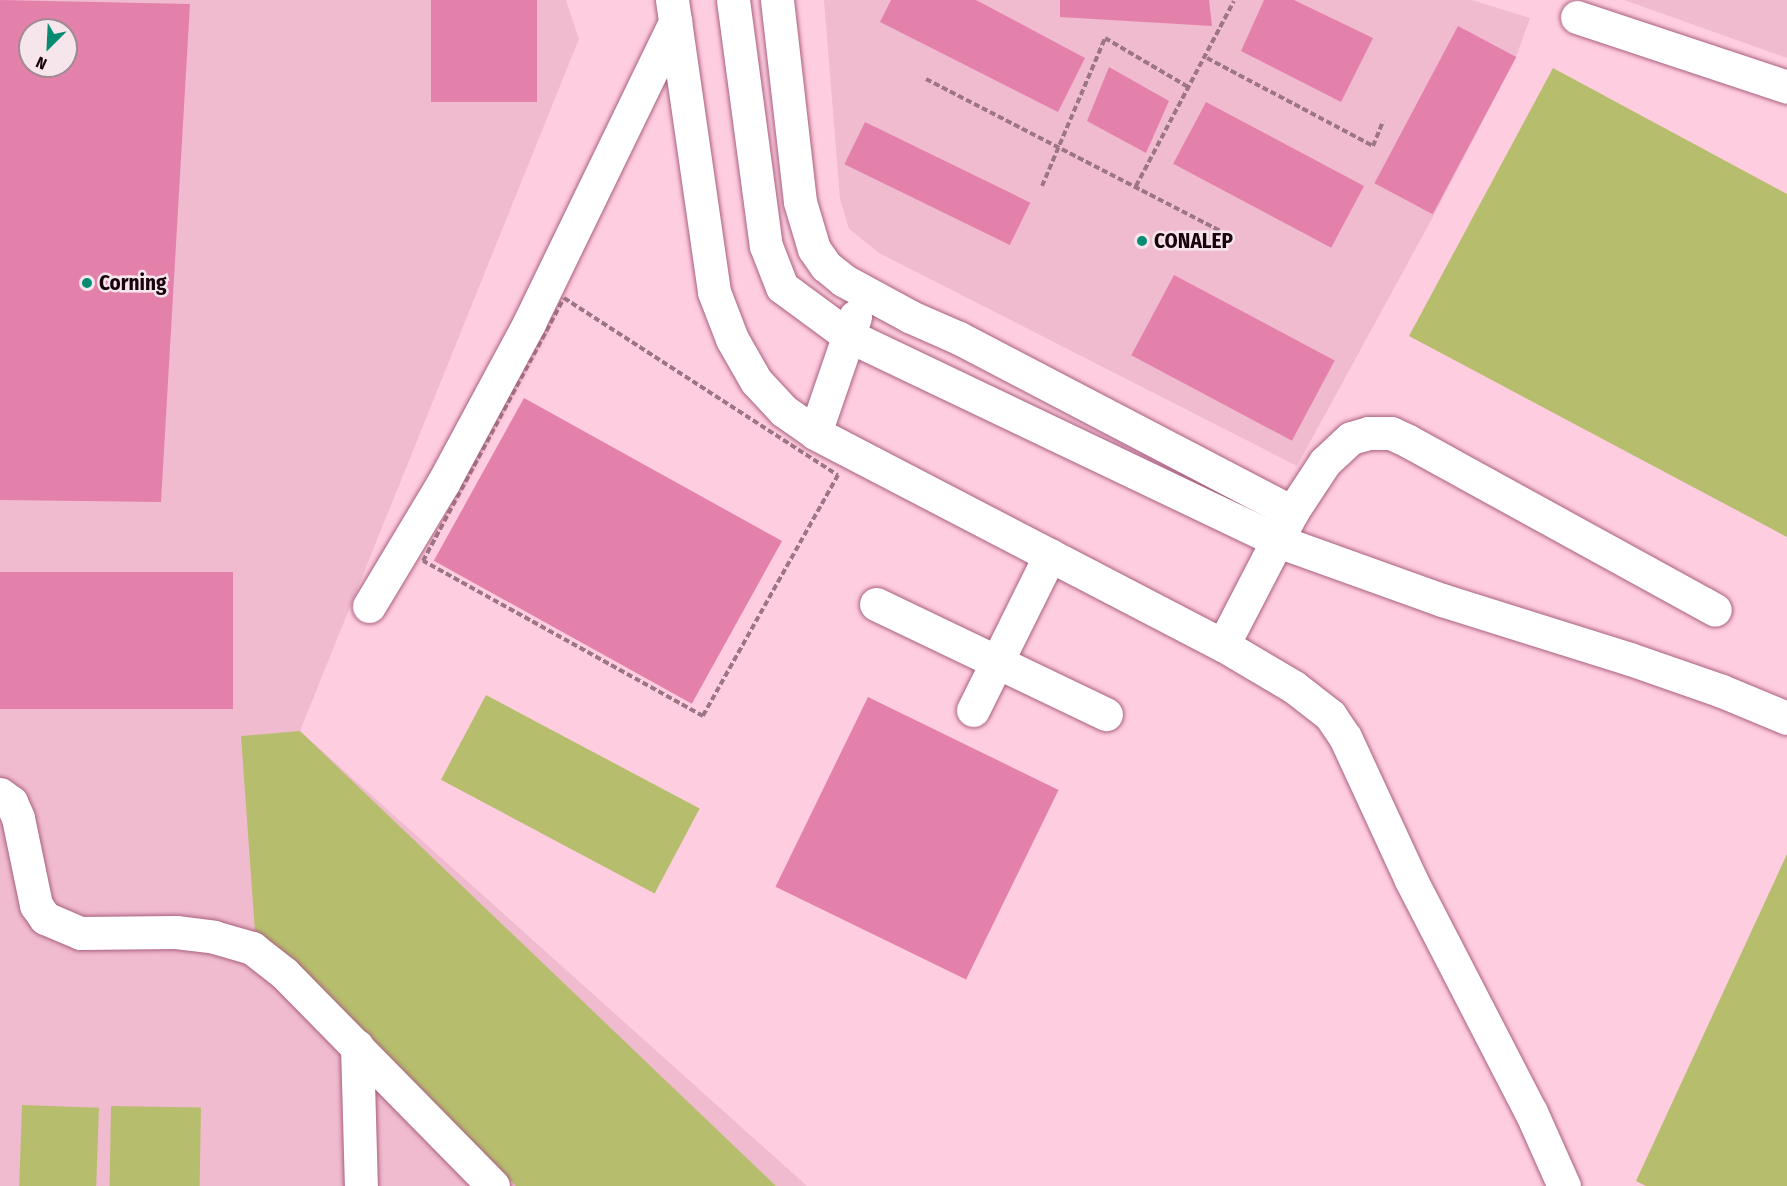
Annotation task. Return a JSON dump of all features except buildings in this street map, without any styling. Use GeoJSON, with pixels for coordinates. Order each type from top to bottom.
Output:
{"type":"FeatureCollection","features":[{"type":"Feature","properties":{"kind":"lane"},"geometry":{"type":"LineString","coordinates":[[733,0],[766,246],[782,287],[847,335],[1278,541],[1442,600],[1640,662],[1787,718]]}},
{"type":"Feature","properties":{"kind":"lane"},"geometry":{"type":"LineString","coordinates":[[777,0],[795,169],[807,230],[814,249],[826,266],[865,293],[910,317],[959,338],[1292,512]]}},
{"type":"Feature","properties":{"kind":"lane"},"geometry":{"type":"LineString","coordinates":[[673,11],[714,292],[732,339],[756,381],[784,411],[815,433],[1222,645],[1294,687],[1330,715],[1345,737],[1411,879],[1531,1112],[1564,1186]]}},
{"type":"Feature","properties":{"kind":"lane"},"geometry":{"type":"LineString","coordinates":[[369,606],[443,483],[529,323],[673,11]]}},
{"type":"Feature","properties":{"kind":"lane"},"geometry":{"type":"LineString","coordinates":[[1577,17],[1787,87]]}},
{"type":"Feature","properties":{"kind":"lane"},"geometry":{"type":"LineString","coordinates":[[815,433],[847,335],[865,293]]}},
{"type":"Feature","properties":{"kind":"lane"},"geometry":{"type":"LineString","coordinates":[[1222,645],[1292,512],[1325,462],[1351,438],[1368,433],[1391,433],[1715,610]]}},
{"type":"Feature","properties":{"kind":"lane"},"geometry":{"type":"LineString","coordinates":[[973,710],[1050,555]]}},
{"type":"Feature","properties":{"kind":"lane"},"geometry":{"type":"LineString","coordinates":[[876,604],[1106,714]]}},
{"type":"Feature","properties":{"kind":"lane"},"geometry":{"type":"LineString","coordinates":[[0,794],[11,802],[18,818],[36,905],[45,918],[57,926],[80,933],[176,932],[214,937],[252,948],[284,973],[357,1046],[479,1179]]}},
{"type":"Feature","properties":{"kind":"lane"},"geometry":{"type":"LineString","coordinates":[[357,1046],[361,1186]]}},
{"type":"Feature","properties":{"kind":"path"},"geometry":{"type":"LineString","coordinates":[[1136,186],[1207,58],[1234,1]]}},
{"type":"Feature","properties":{"kind":"path"},"geometry":{"type":"LineString","coordinates":[[1042,186],[1105,38],[1190,88]]}},
{"type":"Feature","properties":{"kind":"path"},"geometry":{"type":"LineString","coordinates":[[1207,58],[1373,146],[1383,121]]}},
{"type":"Feature","properties":{"kind":"path"},"geometry":{"type":"LineString","coordinates":[[926,79],[1221,231]]}},
{"type":"Feature","properties":{"kind":"path"},"geometry":{"type":"LineString","coordinates":[[564,298],[838,474],[703,716],[423,561],[564,298]]}},
{"type":"Feature","properties":{"kind":"shaded area"},"geometry":{"type":"Polygon","coordinates":[[[0,0],[566,0],[579,39],[300,731],[807,1186],[0,1186],[0,0]]]}},
{"type":"Feature","properties":{"kind":"shaded area","name":"CONALEP"},"geometry":{"type":"Polygon","coordinates":[[[824,0],[1472,0],[1530,18],[1516,57],[1434,215],[1297,466],[879,253],[849,229],[840,199],[824,0]]]}},
{"type":"Feature","properties":{"kind":"shaded area"},"geometry":{"type":"Polygon","coordinates":[[[1624,0],[1787,0],[1787,58],[1624,0]]]}},
{"type":"Feature","properties":{"kind":"green space"},"geometry":{"type":"Polygon","coordinates":[[[1553,68],[1787,194],[1787,537],[1409,336],[1553,68]]]}},
{"type":"Feature","properties":{"kind":"green space"},"geometry":{"type":"Polygon","coordinates":[[[486,695],[700,809],[655,893],[441,780],[486,695]]]}},
{"type":"Feature","properties":{"kind":"green space"},"geometry":{"type":"Polygon","coordinates":[[[300,731],[776,1186],[516,1186],[255,932],[241,736],[300,731]]]}},
{"type":"Feature","properties":{"kind":"green space"},"geometry":{"type":"Polygon","coordinates":[[[1787,854],[1787,1186],[1646,1186],[1636,1181],[1787,854]]]}},
{"type":"Feature","properties":{"kind":"green space"},"geometry":{"type":"Polygon","coordinates":[[[22,1105],[99,1108],[96,1186],[19,1186],[22,1105]]]}},
{"type":"Feature","properties":{"kind":"green space"},"geometry":{"type":"Polygon","coordinates":[[[111,1106],[201,1108],[200,1186],[110,1186],[111,1106]]]}},
{"type":"Feature","properties":{"kind":"place","name":"CONALEP"},"geometry":{"type":"Point","coordinates":[1142,241]}},
{"type":"Feature","properties":{"kind":"place","name":"Corning"},"geometry":{"type":"Point","coordinates":[87,283]}}]}
